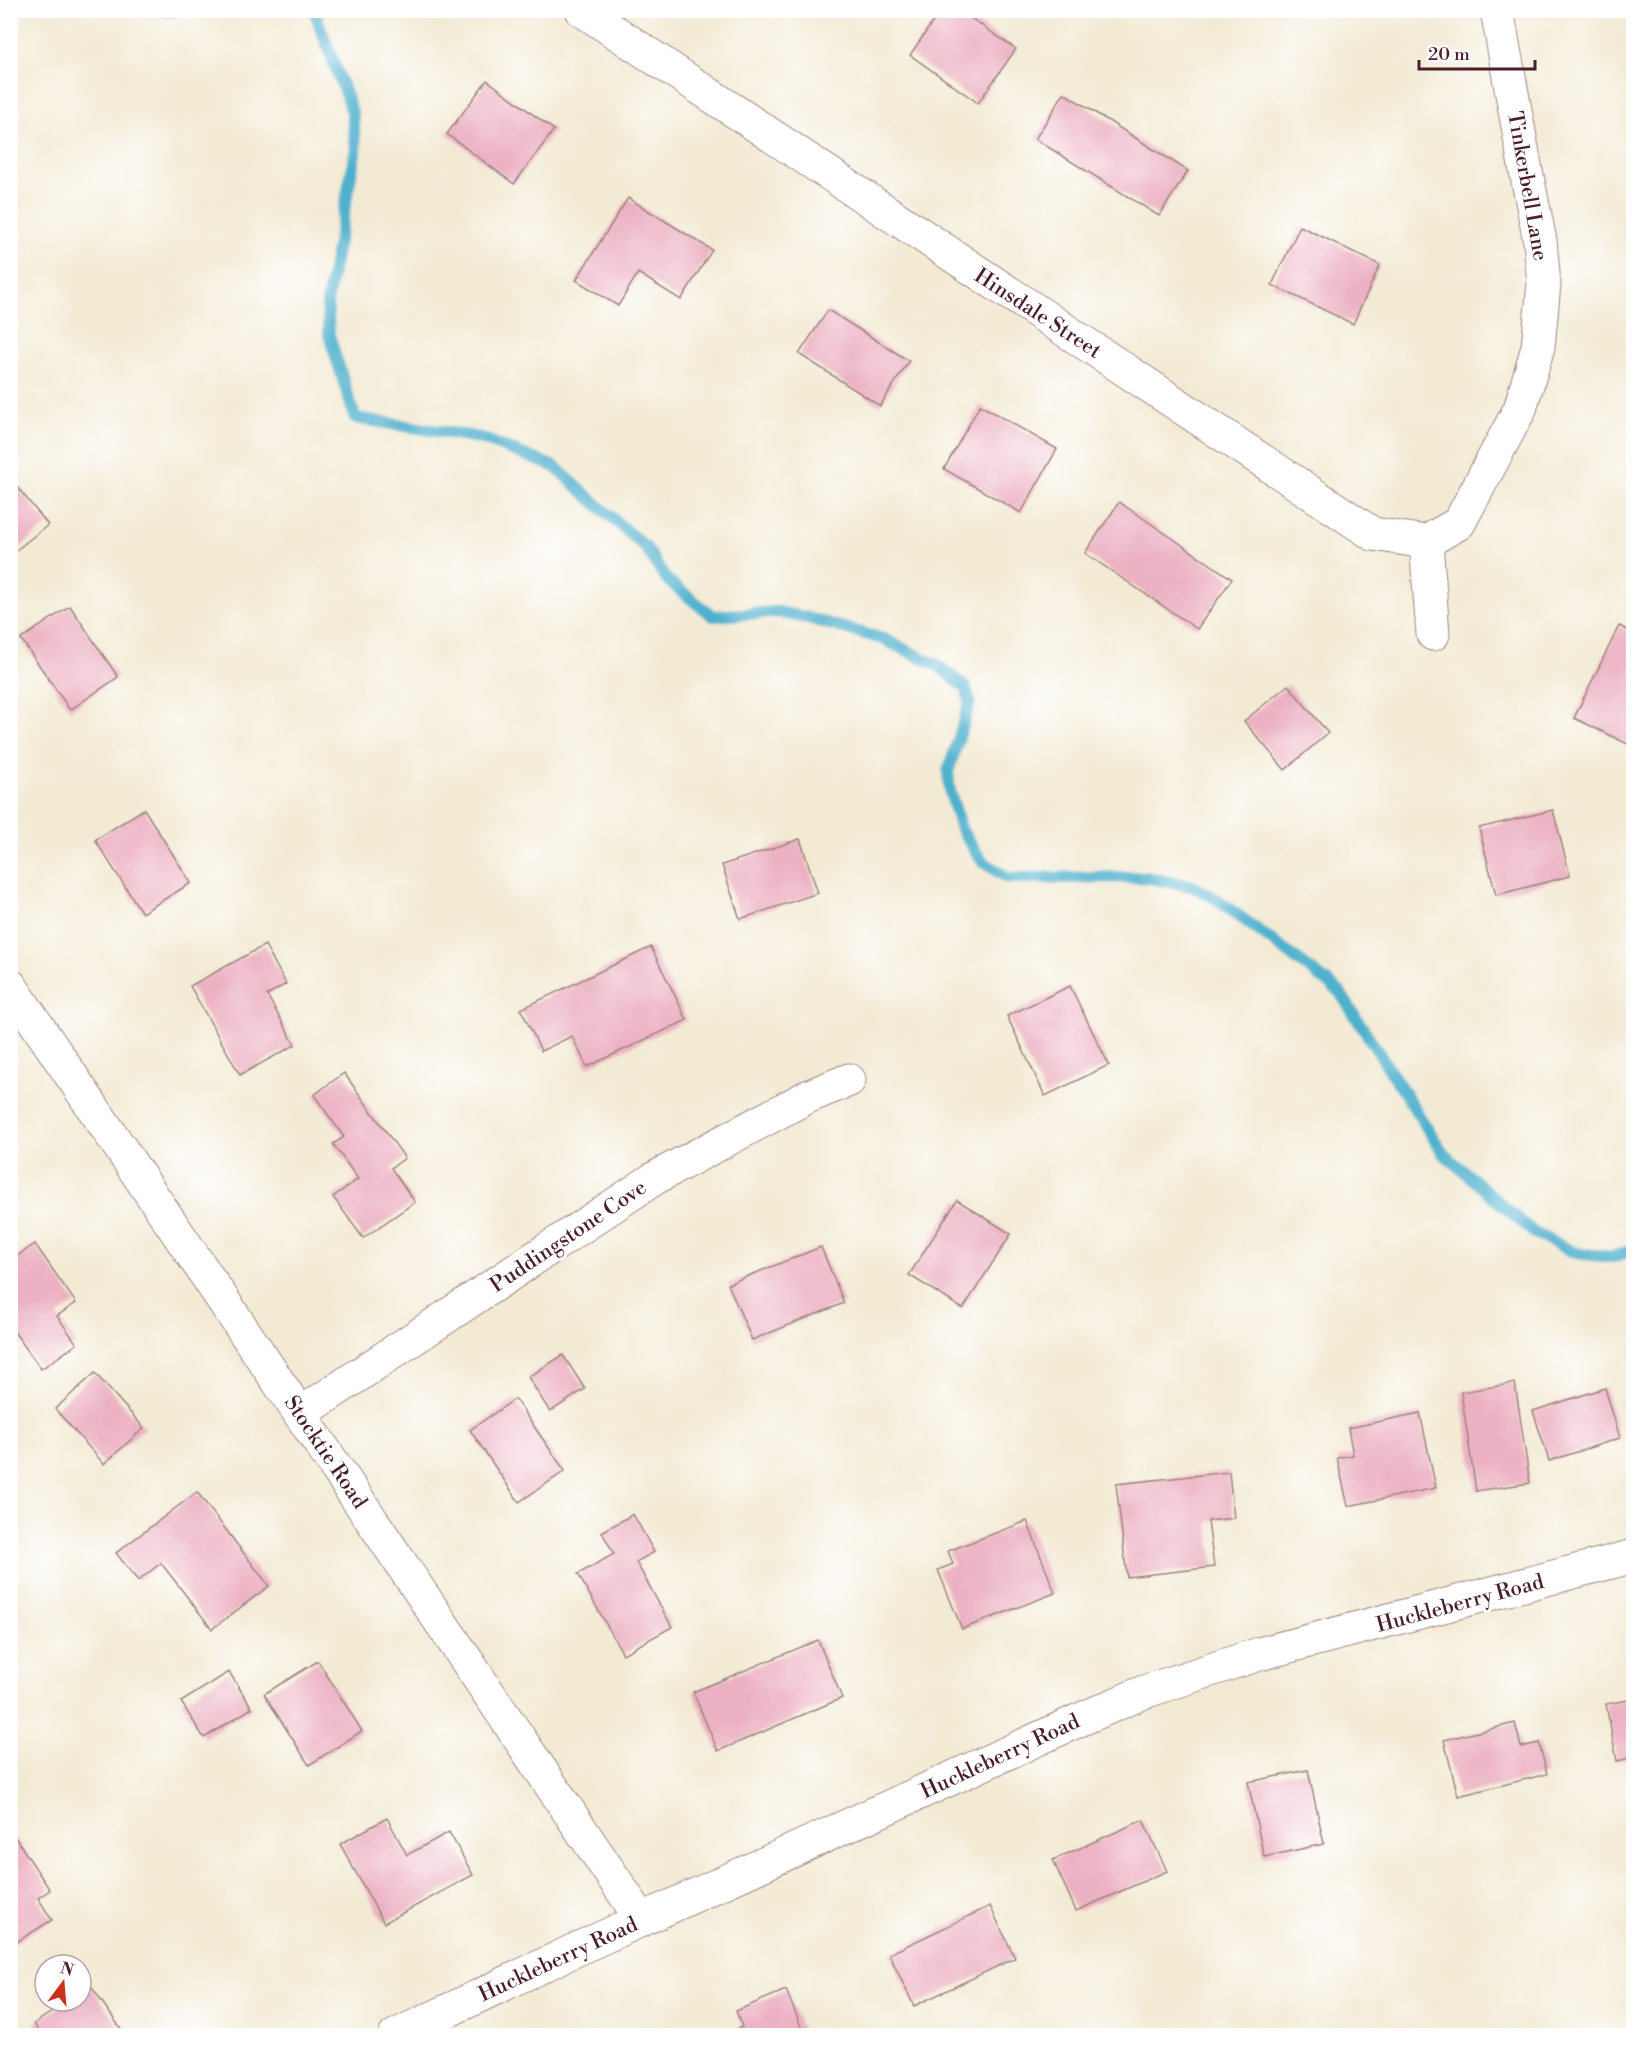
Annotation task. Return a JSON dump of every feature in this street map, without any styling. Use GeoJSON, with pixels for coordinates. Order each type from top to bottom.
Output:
{"type":"FeatureCollection","features":[{"type":"Feature","properties":{"kind":"street","name":"Hinsdale Street"},"geometry":{"type":"LineString","coordinates":[[582,10],[1373,534],[1426,542]]}},
{"type":"Feature","properties":{"kind":"street","name":"Tinkerbell Lane"},"geometry":{"type":"LineString","coordinates":[[1426,542],[1459,523],[1520,409],[1538,347],[1544,284],[1540,241],[1497,10]]}},
{"type":"Feature","properties":{"kind":"street"},"geometry":{"type":"LineString","coordinates":[[1426,542],[1433,634]]}},
{"type":"Feature","properties":{"kind":"street","name":"Stocktie Road"},"geometry":{"type":"LineString","coordinates":[[10,985],[642,1920]]}},
{"type":"Feature","properties":{"kind":"street","name":"Puddingstone Cove"},"geometry":{"type":"LineString","coordinates":[[300,1414],[655,1178],[807,1097],[849,1080]]}},
{"type":"Feature","properties":{"kind":"street","name":"Huckleberry Road"},"geometry":{"type":"LineString","coordinates":[[395,2036],[573,1951],[1066,1725],[1144,1692],[1259,1654],[1634,1556]]}},
{"type":"Feature","properties":{"kind":"building"},"geometry":{"type":"Polygon","coordinates":[[[130,10],[178,10],[177,17],[130,12],[130,10]]]}},
{"type":"Feature","properties":{"kind":"building"},"geometry":{"type":"Polygon","coordinates":[[[941,10],[959,10],[1016,49],[978,103],[910,55],[941,10]]]}},
{"type":"Feature","properties":{"kind":"building"},"geometry":{"type":"Polygon","coordinates":[[[487,80],[554,130],[514,184],[447,134],[487,80]]]}},
{"type":"Feature","properties":{"kind":"building"},"geometry":{"type":"Polygon","coordinates":[[[1064,93],[1188,171],[1159,216],[1035,139],[1064,93]]]}},
{"type":"Feature","properties":{"kind":"building"},"geometry":{"type":"Polygon","coordinates":[[[628,198],[712,250],[681,300],[638,273],[618,306],[576,280],[628,198]]]}},
{"type":"Feature","properties":{"kind":"building"},"geometry":{"type":"Polygon","coordinates":[[[1300,226],[1380,265],[1353,324],[1272,285],[1300,226]]]}},
{"type":"Feature","properties":{"kind":"building"},"geometry":{"type":"Polygon","coordinates":[[[828,310],[909,361],[880,406],[799,354],[828,310]]]}},
{"type":"Feature","properties":{"kind":"building"},"geometry":{"type":"Polygon","coordinates":[[[980,405],[1057,449],[1021,513],[944,469],[980,405]]]}},
{"type":"Feature","properties":{"kind":"building"},"geometry":{"type":"Polygon","coordinates":[[[10,478],[48,525],[10,555],[10,478]]]}},
{"type":"Feature","properties":{"kind":"building"},"geometry":{"type":"Polygon","coordinates":[[[1119,502],[1232,579],[1197,629],[1085,553],[1119,502]]]}},
{"type":"Feature","properties":{"kind":"building"},"geometry":{"type":"Polygon","coordinates":[[[70,606],[118,677],[70,710],[21,639],[70,606]]]}},
{"type":"Feature","properties":{"kind":"building"},"geometry":{"type":"Polygon","coordinates":[[[1619,626],[1634,633],[1634,747],[1574,718],[1619,626]]]}},
{"type":"Feature","properties":{"kind":"building"},"geometry":{"type":"Polygon","coordinates":[[[1288,685],[1328,733],[1285,770],[1244,721],[1288,685]]]}},
{"type":"Feature","properties":{"kind":"building"},"geometry":{"type":"Polygon","coordinates":[[[144,809],[191,883],[142,913],[95,840],[144,809]]]}},
{"type":"Feature","properties":{"kind":"building"},"geometry":{"type":"Polygon","coordinates":[[[1553,810],[1570,876],[1496,895],[1479,828],[1553,810]]]}},
{"type":"Feature","properties":{"kind":"building"},"geometry":{"type":"Polygon","coordinates":[[[800,839],[818,893],[740,919],[722,865],[800,839]]]}},
{"type":"Feature","properties":{"kind":"building"},"geometry":{"type":"Polygon","coordinates":[[[265,945],[286,984],[267,995],[295,1045],[240,1075],[190,986],[265,945]]]}},
{"type":"Feature","properties":{"kind":"building"},"geometry":{"type":"Polygon","coordinates":[[[651,947],[687,1020],[587,1067],[572,1036],[541,1051],[521,1009],[651,947]]]}},
{"type":"Feature","properties":{"kind":"building"},"geometry":{"type":"Polygon","coordinates":[[[1070,986],[1109,1065],[1045,1096],[1007,1016],[1070,986]]]}},
{"type":"Feature","properties":{"kind":"building"},"geometry":{"type":"Polygon","coordinates":[[[344,1073],[405,1158],[391,1168],[415,1202],[363,1238],[333,1197],[358,1179],[333,1144],[344,1137],[314,1095],[344,1073]]]}},
{"type":"Feature","properties":{"kind":"building"},"geometry":{"type":"Polygon","coordinates":[[[957,1200],[1011,1234],[963,1309],[909,1275],[957,1200]]]}},
{"type":"Feature","properties":{"kind":"building"},"geometry":{"type":"Polygon","coordinates":[[[35,1244],[76,1303],[57,1316],[77,1344],[41,1369],[10,1326],[10,1261],[35,1244]]]}},
{"type":"Feature","properties":{"kind":"building"},"geometry":{"type":"Polygon","coordinates":[[[821,1247],[844,1303],[752,1340],[728,1284],[821,1247]]]}},
{"type":"Feature","properties":{"kind":"building"},"geometry":{"type":"Polygon","coordinates":[[[563,1355],[585,1389],[550,1412],[528,1377],[563,1355]]]}},
{"type":"Feature","properties":{"kind":"building"},"geometry":{"type":"Polygon","coordinates":[[[95,1373],[144,1428],[104,1464],[55,1409],[95,1373]]]}},
{"type":"Feature","properties":{"kind":"building"},"geometry":{"type":"Polygon","coordinates":[[[1515,1383],[1530,1483],[1476,1491],[1461,1392],[1515,1383]]]}},
{"type":"Feature","properties":{"kind":"building"},"geometry":{"type":"Polygon","coordinates":[[[1605,1388],[1620,1438],[1549,1461],[1533,1411],[1605,1388]]]}},
{"type":"Feature","properties":{"kind":"building"},"geometry":{"type":"Polygon","coordinates":[[[515,1399],[565,1471],[519,1502],[470,1430],[515,1399]]]}},
{"type":"Feature","properties":{"kind":"building"},"geometry":{"type":"Polygon","coordinates":[[[1420,1413],[1436,1488],[1348,1506],[1337,1458],[1353,1455],[1348,1428],[1420,1413]]]}},
{"type":"Feature","properties":{"kind":"building"},"geometry":{"type":"Polygon","coordinates":[[[1229,1472],[1234,1518],[1208,1521],[1214,1567],[1127,1577],[1116,1484],[1229,1472]]]}},
{"type":"Feature","properties":{"kind":"building"},"geometry":{"type":"Polygon","coordinates":[[[197,1492],[269,1586],[212,1629],[161,1563],[138,1581],[116,1553],[197,1492]]]}},
{"type":"Feature","properties":{"kind":"building"},"geometry":{"type":"Polygon","coordinates":[[[633,1514],[654,1552],[636,1562],[672,1627],[623,1654],[578,1574],[614,1554],[602,1532],[633,1514]]]}},
{"type":"Feature","properties":{"kind":"building"},"geometry":{"type":"Polygon","coordinates":[[[1027,1521],[1055,1593],[962,1629],[938,1570],[953,1564],[948,1551],[1027,1521]]]}},
{"type":"Feature","properties":{"kind":"building"},"geometry":{"type":"Polygon","coordinates":[[[818,1640],[842,1698],[718,1751],[693,1692],[818,1640]]]}},
{"type":"Feature","properties":{"kind":"building"},"geometry":{"type":"Polygon","coordinates":[[[318,1661],[362,1731],[309,1765],[264,1694],[318,1661]]]}},
{"type":"Feature","properties":{"kind":"building"},"geometry":{"type":"Polygon","coordinates":[[[229,1672],[252,1708],[204,1738],[181,1702],[229,1672]]]}},
{"type":"Feature","properties":{"kind":"building"},"geometry":{"type":"Polygon","coordinates":[[[1634,1699],[1634,1757],[1617,1761],[1606,1704],[1634,1699]]]}},
{"type":"Feature","properties":{"kind":"building"},"geometry":{"type":"Polygon","coordinates":[[[1515,1723],[1521,1747],[1539,1743],[1547,1774],[1458,1796],[1444,1740],[1515,1723]]]}},
{"type":"Feature","properties":{"kind":"building"},"geometry":{"type":"Polygon","coordinates":[[[1308,1770],[1324,1844],[1264,1857],[1248,1782],[1308,1770]]]}},
{"type":"Feature","properties":{"kind":"building"},"geometry":{"type":"Polygon","coordinates":[[[387,1818],[407,1855],[449,1832],[473,1875],[384,1923],[340,1844],[387,1818]]]}},
{"type":"Feature","properties":{"kind":"building"},"geometry":{"type":"Polygon","coordinates":[[[1143,1820],[1167,1871],[1076,1911],[1053,1860],[1143,1820]]]}},
{"type":"Feature","properties":{"kind":"building"},"geometry":{"type":"Polygon","coordinates":[[[13,1834],[50,1890],[38,1898],[52,1920],[10,1946],[10,1835],[13,1834]]]}},
{"type":"Feature","properties":{"kind":"building"},"geometry":{"type":"Polygon","coordinates":[[[990,1906],[1015,1958],[914,2006],[889,1954],[990,1906]]]}},
{"type":"Feature","properties":{"kind":"building"},"geometry":{"type":"Polygon","coordinates":[[[93,1989],[126,2036],[42,2036],[34,2024],[50,2013],[93,2013],[93,1989]]]}},
{"type":"Feature","properties":{"kind":"building"},"geometry":{"type":"Polygon","coordinates":[[[786,1990],[805,2036],[722,2036],[742,2027],[736,2011],[786,1990]]]}},
{"type":"Feature","properties":{"kind":"waterway"},"geometry":{"type":"LineString","coordinates":[[314,10],[352,112],[356,148],[327,302],[329,335],[355,418],[481,438],[555,467],[646,548],[667,580],[713,616],[777,612],[808,618],[883,639],[937,665],[966,688],[970,702],[948,772],[950,792],[961,829],[982,861],[1008,878],[1145,877],[1192,886],[1215,898],[1339,991],[1443,1153],[1533,1232],[1575,1253],[1612,1257],[1634,1250]]}}]}
